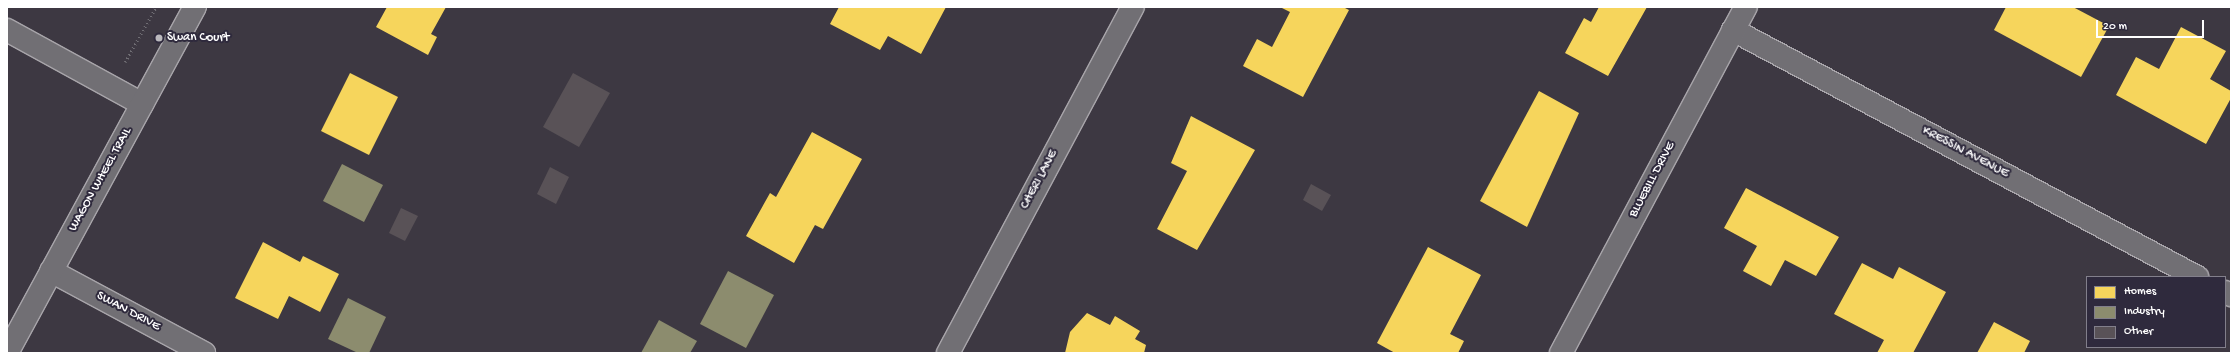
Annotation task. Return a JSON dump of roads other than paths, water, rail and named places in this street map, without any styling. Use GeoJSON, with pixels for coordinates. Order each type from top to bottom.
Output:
{"type":"FeatureCollection","features":[{"type":"Feature","properties":{"kind":"street","name":"WAGON WHEEL TRAIL"},"geometry":{"type":"LineString","coordinates":[[7,353],[195,7]]}},
{"type":"Feature","properties":{"kind":"street","name":"CHERI LANE"},"geometry":{"type":"LineString","coordinates":[[948,353],[1133,7]]}},
{"type":"Feature","properties":{"kind":"street","name":"BLUEBILL DRIVE"},"geometry":{"type":"LineString","coordinates":[[1561,353],[1746,7]]}},
{"type":"Feature","properties":{"kind":"street"},"geometry":{"type":"LineString","coordinates":[[7,30],[142,104]]}},
{"type":"Feature","properties":{"kind":"street","name":"KRESSIN AVENUE"},"geometry":{"type":"LineString","coordinates":[[1734,30],[2195,276]]}},
{"type":"Feature","properties":{"kind":"street","name":"SWAN DRIVE"},"geometry":{"type":"LineString","coordinates":[[51,271],[204,353]]}},
{"type":"Feature","properties":{"kind":"place","name":"Swan Court"},"geometry":{"type":"Point","coordinates":[159,38]}}]}
